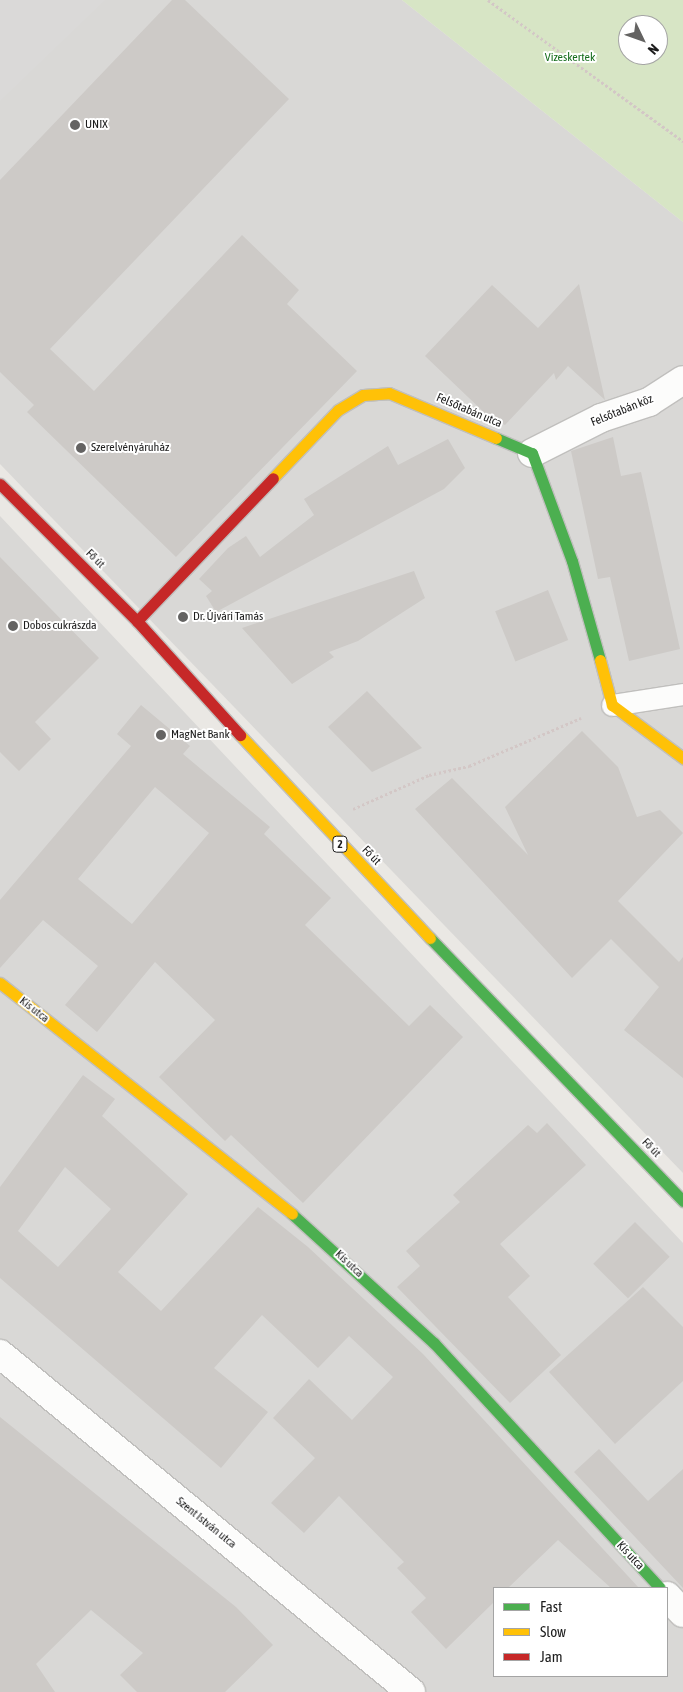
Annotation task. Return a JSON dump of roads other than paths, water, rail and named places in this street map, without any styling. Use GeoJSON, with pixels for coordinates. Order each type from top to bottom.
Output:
{"type":"FeatureCollection","features":[{"type":"Feature","properties":{"kind":"street","name":"Felsőtabán köz"},"geometry":{"type":"LineString","coordinates":[[532,453],[601,418],[649,402],[683,380]]}},
{"type":"Feature","properties":{"kind":"street","name":"Felsőtabán utca"},"geometry":{"type":"LineString","coordinates":[[137,621],[338,410],[363,395],[390,392],[532,453]]}},
{"type":"Feature","properties":{"kind":"street"},"geometry":{"type":"LineString","coordinates":[[532,453],[572,561],[612,705],[683,758]]}},
{"type":"Feature","properties":{"kind":"street","name":"Fő út"},"geometry":{"type":"LineString","coordinates":[[0,484],[137,621],[321,824],[683,1201]]}},
{"type":"Feature","properties":{"kind":"street","name":"Kis utca"},"geometry":{"type":"LineString","coordinates":[[0,983],[318,1235],[434,1343],[659,1587]]}},
{"type":"Feature","properties":{"kind":"street","name":"Szent István utca"},"geometry":{"type":"LineString","coordinates":[[0,1354],[411,1692]]}},
{"type":"Feature","properties":{"kind":"street"},"geometry":{"type":"LineString","coordinates":[[668,1597],[683,1613]]}},
{"type":"Feature","properties":{"kind":"lane"},"geometry":{"type":"LineString","coordinates":[[612,705],[683,694]]}},
{"type":"Feature","properties":{"kind":"place","name":"UNIX"},"geometry":{"type":"Point","coordinates":[75,125]}},
{"type":"Feature","properties":{"kind":"place","name":"Szerelvényáruház"},"geometry":{"type":"Point","coordinates":[81,448]}},
{"type":"Feature","properties":{"kind":"place","name":"Dr. Újvári Tamás"},"geometry":{"type":"Point","coordinates":[183,617]}},
{"type":"Feature","properties":{"kind":"place","name":"Dobos cukrászda"},"geometry":{"type":"Point","coordinates":[13,626]}},
{"type":"Feature","properties":{"kind":"place","name":"MagNet Bank"},"geometry":{"type":"Point","coordinates":[161,735]}},
{"type":"Feature","properties":{"kind":"park label","name":"Vizeskertek"},"geometry":{"type":"Point","coordinates":[570,58]}}]}
